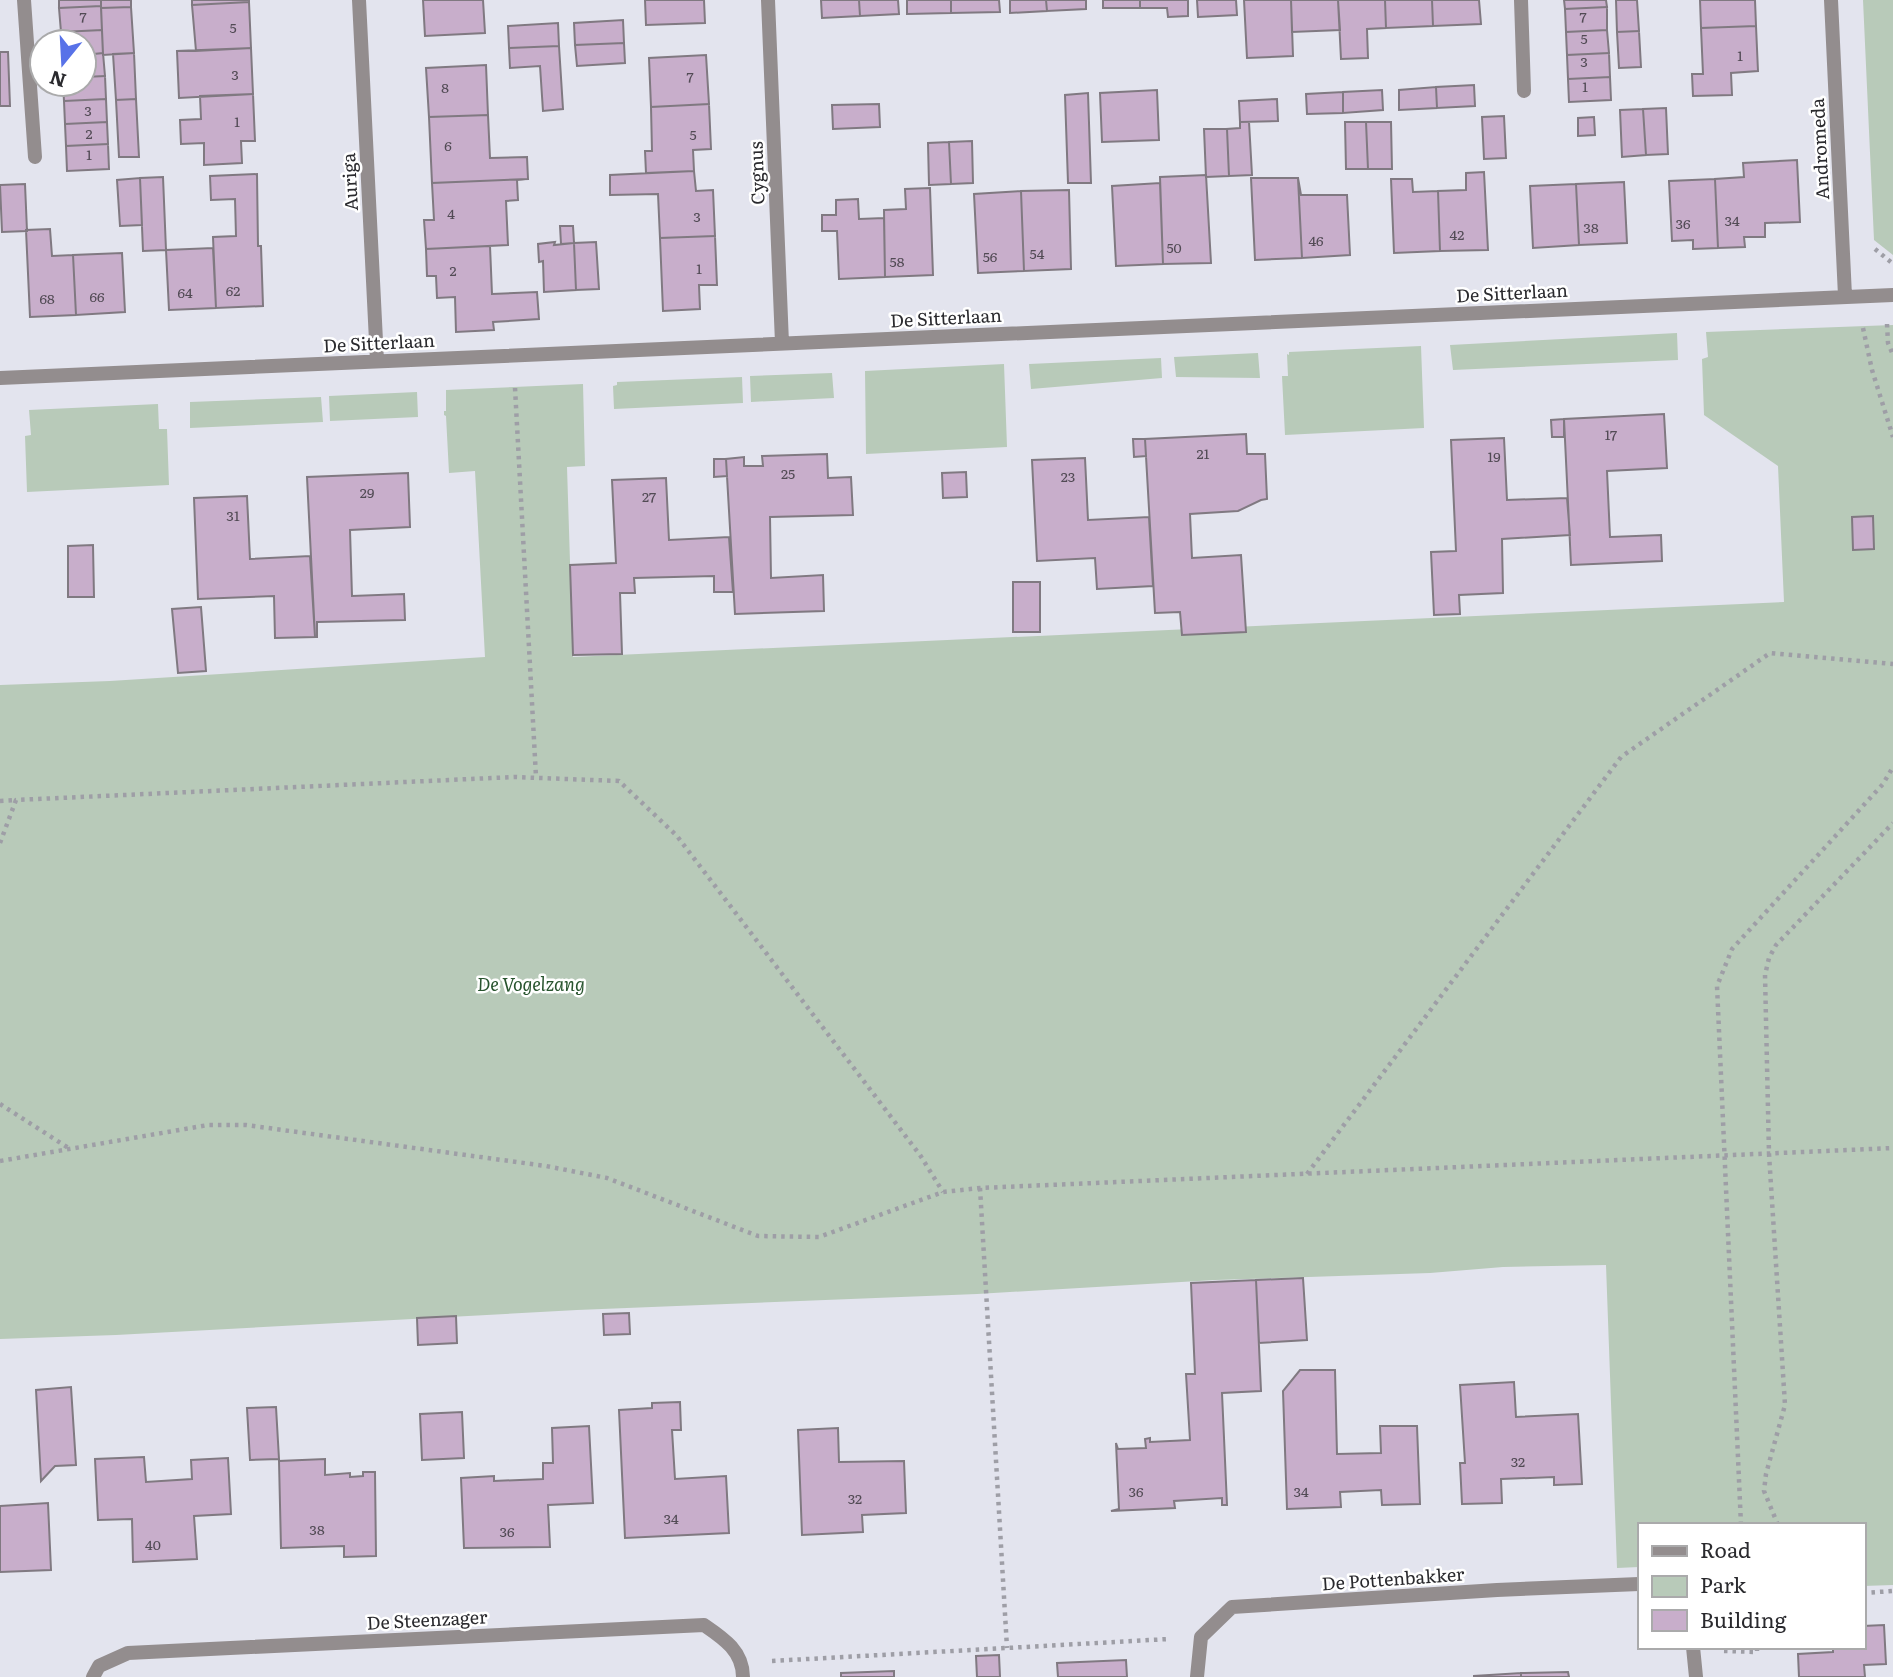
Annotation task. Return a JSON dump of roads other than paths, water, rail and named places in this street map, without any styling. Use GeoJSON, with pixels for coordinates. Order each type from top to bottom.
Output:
{"type":"FeatureCollection","features":[{"type":"Feature","properties":{"kind":"street"},"geometry":{"type":"LineString","coordinates":[[24,0],[35,157]]}},
{"type":"Feature","properties":{"kind":"street","name":"Auriga"},"geometry":{"type":"LineString","coordinates":[[359,0],[377,361]]}},
{"type":"Feature","properties":{"kind":"street","name":"Cygnus"},"geometry":{"type":"LineString","coordinates":[[768,0],[782,344]]}},
{"type":"Feature","properties":{"kind":"street"},"geometry":{"type":"LineString","coordinates":[[1521,0],[1524,91]]}},
{"type":"Feature","properties":{"kind":"street","name":"Andromeda"},"geometry":{"type":"LineString","coordinates":[[1831,0],[1850,296]]}},
{"type":"Feature","properties":{"kind":"street","name":"De Sitterlaan"},"geometry":{"type":"LineString","coordinates":[[0,378],[1893,295]]}},
{"type":"Feature","properties":{"kind":"street","name":"De Pottenbakker"},"geometry":{"type":"LineString","coordinates":[[1197,1677],[1201,1637],[1232,1607],[1638,1584]]}},
{"type":"Feature","properties":{"kind":"street","name":"De Steenzager"},"geometry":{"type":"LineString","coordinates":[[93,1677],[99,1665],[128,1653],[704,1625],[730,1643],[741,1670]]}},
{"type":"Feature","properties":{"kind":"street"},"geometry":{"type":"LineString","coordinates":[[1693,1649],[1696,1677]]}},
{"type":"Feature","properties":{"kind":"park label","name":"De Vogelzang"},"geometry":{"type":"Point","coordinates":[531,983]}}]}
